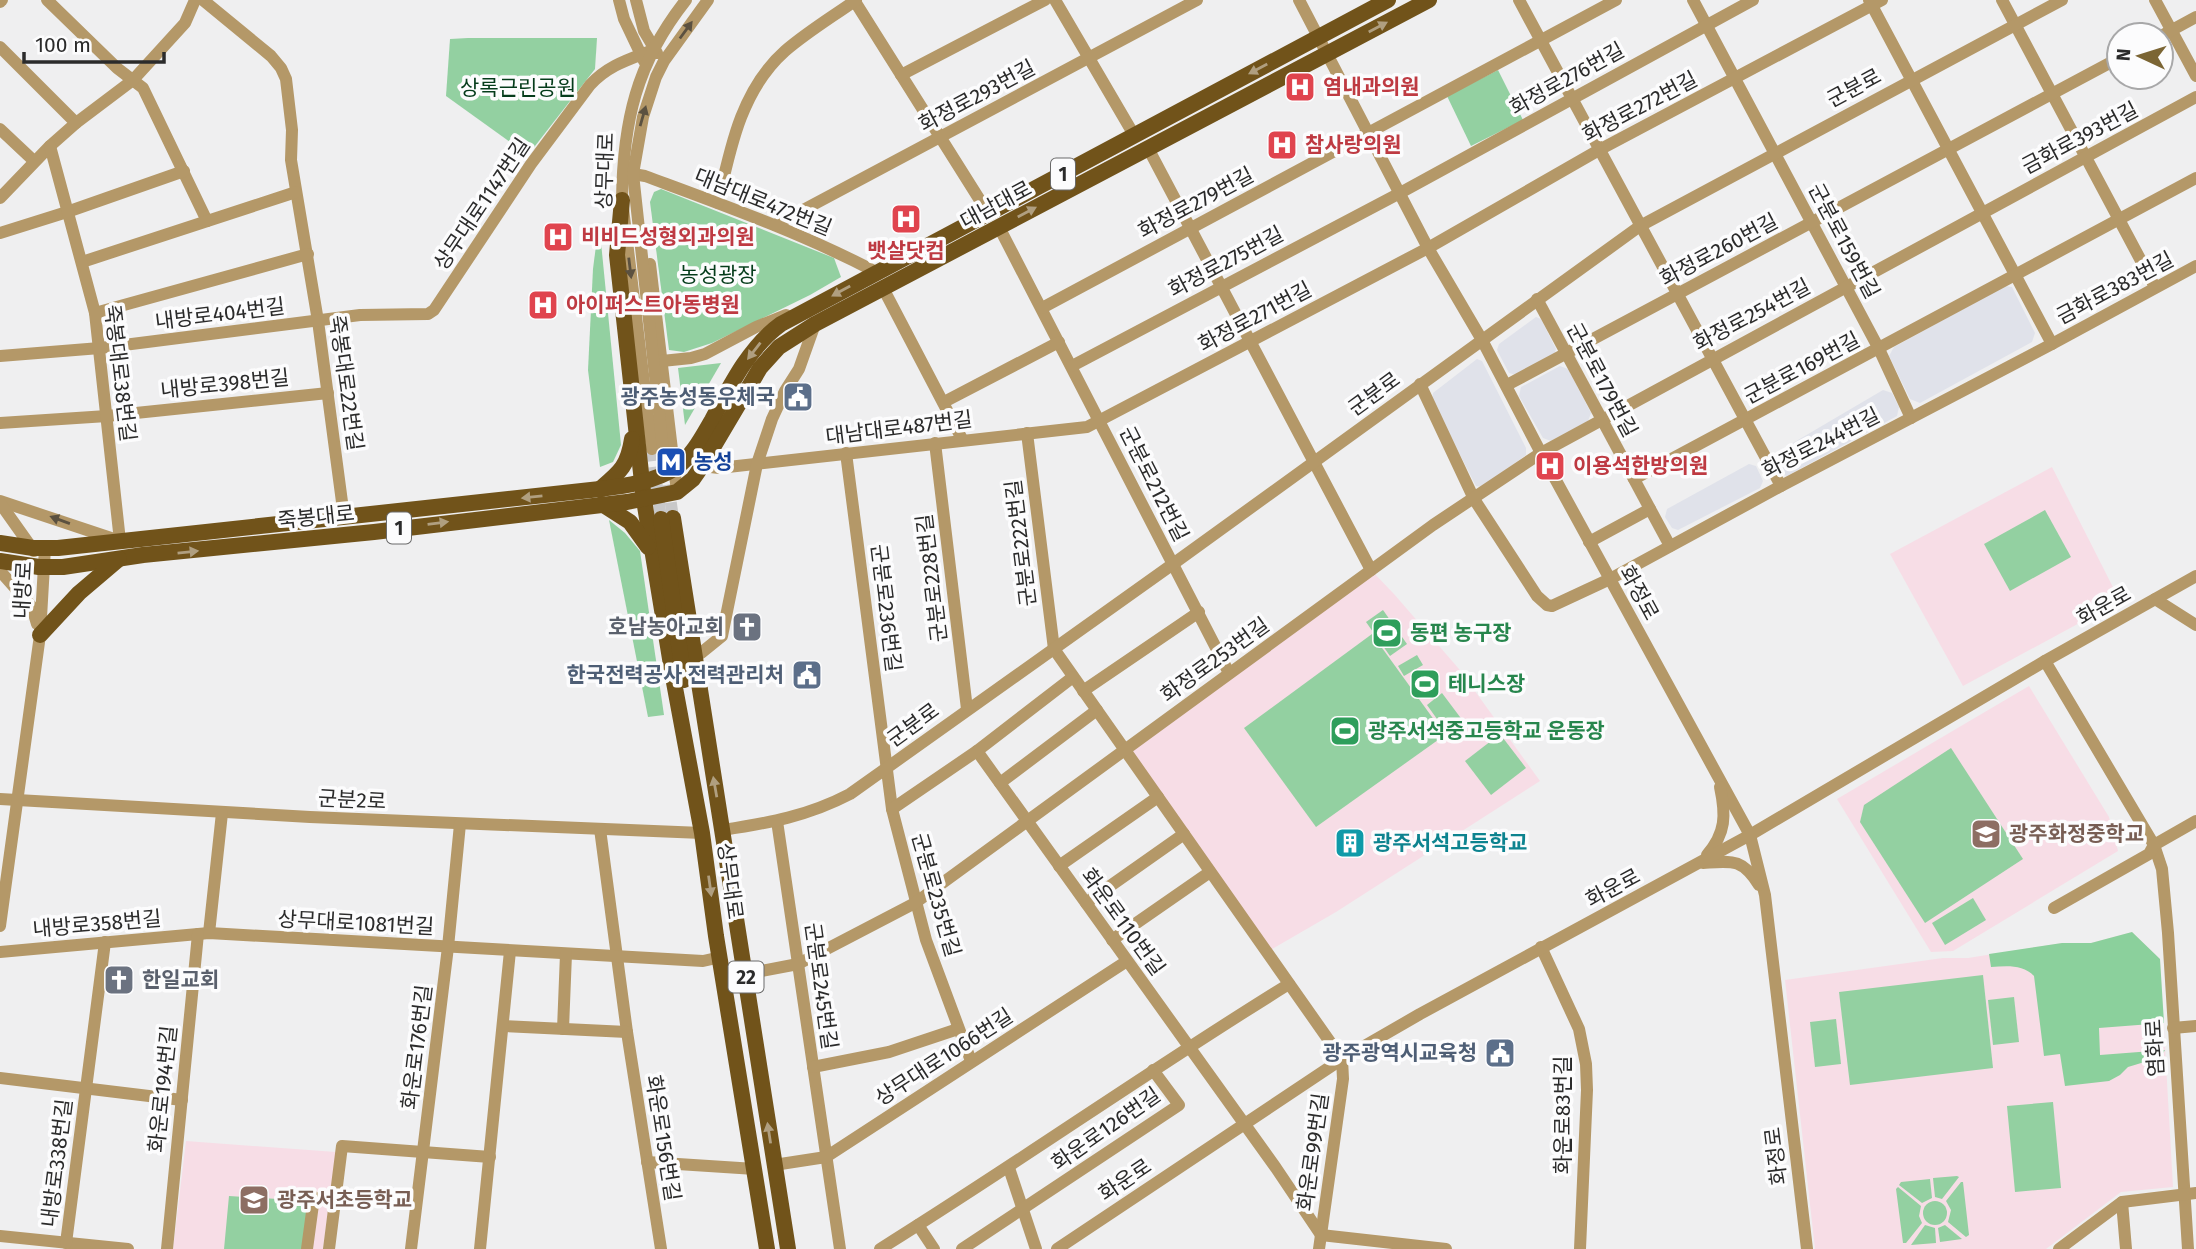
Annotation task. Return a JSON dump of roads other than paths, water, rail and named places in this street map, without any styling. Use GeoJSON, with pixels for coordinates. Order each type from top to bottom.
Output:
{"type":"FeatureCollection","features":[{"type":"Feature","properties":{"kind":"main road","name":"대남대로"},"geometry":{"type":"LineString","coordinates":[[677,492],[693,479],[702,466],[760,368],[811,317],[876,272],[1388,0]]}},
{"type":"Feature","properties":{"kind":"main road","name":"대남대로"},"geometry":{"type":"LineString","coordinates":[[642,482],[675,468],[698,445],[746,361],[768,334],[883,288],[1429,0]]}},
{"type":"Feature","properties":{"kind":"main road"},"geometry":{"type":"LineString","coordinates":[[622,200],[617,255],[642,482]]}},
{"type":"Feature","properties":{"kind":"main road"},"geometry":{"type":"LineString","coordinates":[[634,419],[628,460],[601,497],[630,522],[652,553]]}},
{"type":"Feature","properties":{"kind":"main road","name":"죽봉대로"},"geometry":{"type":"LineString","coordinates":[[0,561],[63,567],[143,555],[374,532],[601,497],[642,482]]}},
{"type":"Feature","properties":{"kind":"main road","name":"22"},"geometry":{"type":"LineString","coordinates":[[642,482],[681,723]]}},
{"type":"Feature","properties":{"kind":"main road","name":"죽봉대로"},"geometry":{"type":"LineString","coordinates":[[0,543],[39,548],[344,517],[601,497],[644,500],[677,492]]}},
{"type":"Feature","properties":{"kind":"main road","name":"22"},"geometry":{"type":"LineString","coordinates":[[677,492],[701,653],[705,694],[701,707]]}},
{"type":"Feature","properties":{"kind":"main road","name":"상무대로"},"geometry":{"type":"LineString","coordinates":[[767,1249],[702,833],[681,723],[687,706],[667,519],[723,830],[788,1249]]}},
{"type":"Feature","properties":{"kind":"main road"},"geometry":{"type":"LineString","coordinates":[[143,555],[136,552],[137,547],[150,544],[161,537]]}},
{"type":"Feature","properties":{"kind":"main road"},"geometry":{"type":"LineString","coordinates":[[40,635],[79,593],[120,558]]}},
{"type":"Feature","properties":{"kind":"street"},"geometry":{"type":"LineString","coordinates":[[47,0],[117,68],[143,88],[207,221]]}},
{"type":"Feature","properties":{"kind":"street"},"geometry":{"type":"LineString","coordinates":[[0,198],[50,146],[133,80],[185,23],[195,0]]}},
{"type":"Feature","properties":{"kind":"street","name":"죽봉대로22번길"},"geometry":{"type":"LineString","coordinates":[[203,0],[271,56],[286,79],[291,160],[318,321],[344,517]]}},
{"type":"Feature","properties":{"kind":"street"},"geometry":{"type":"LineString","coordinates":[[619,0],[624,19],[643,59],[656,77]]}},
{"type":"Feature","properties":{"kind":"street"},"geometry":{"type":"LineString","coordinates":[[636,0],[644,31],[653,50],[664,61]]}},
{"type":"Feature","properties":{"kind":"street"},"geometry":{"type":"LineString","coordinates":[[653,50],[668,22],[686,0]]}},
{"type":"Feature","properties":{"kind":"street","name":"상무대로"},"geometry":{"type":"LineString","coordinates":[[643,59],[626,133],[622,200],[657,449],[633,174],[643,117],[656,77],[664,61],[708,0]]}},
{"type":"Feature","properties":{"kind":"street"},"geometry":{"type":"LineString","coordinates":[[718,203],[738,124],[752,94],[771,65],[794,44],[855,0],[988,213]]}},
{"type":"Feature","properties":{"kind":"street"},"geometry":{"type":"LineString","coordinates":[[901,75],[1045,0]]}},
{"type":"Feature","properties":{"kind":"street"},"geometry":{"type":"LineString","coordinates":[[1055,0],[1134,135]]}},
{"type":"Feature","properties":{"kind":"street","name":"화정로293번길"},"geometry":{"type":"LineString","coordinates":[[775,225],[1197,0]]}},
{"type":"Feature","properties":{"kind":"street","name":"화정로"},"geometry":{"type":"LineString","coordinates":[[1299,0],[1428,248],[1482,340],[1750,835],[1765,895],[1807,1249]]}},
{"type":"Feature","properties":{"kind":"street","name":"군분로169번길"},"geometry":{"type":"LineString","coordinates":[[1518,0],[1780,486]]}},
{"type":"Feature","properties":{"kind":"street","name":"화정로279번길"},"geometry":{"type":"LineString","coordinates":[[1042,308],[1616,0]]}},
{"type":"Feature","properties":{"kind":"street","name":"군분로159번길"},"geometry":{"type":"LineString","coordinates":[[1693,0],[1879,349],[1910,418]]}},
{"type":"Feature","properties":{"kind":"street","name":"화정로276번길"},"geometry":{"type":"LineString","coordinates":[[1399,192],[1753,0]]}},
{"type":"Feature","properties":{"kind":"street"},"geometry":{"type":"LineString","coordinates":[[2002,0],[2155,287]]}},
{"type":"Feature","properties":{"kind":"street","name":"군분로"},"geometry":{"type":"LineString","coordinates":[[723,830],[777,821],[823,807],[849,794],[1173,564],[1640,226],[2062,0]]}},
{"type":"Feature","properties":{"kind":"street"},"geometry":{"type":"LineString","coordinates":[[2155,0],[2162,21]]}},
{"type":"Feature","properties":{"kind":"street"},"geometry":{"type":"LineString","coordinates":[[1874,2],[1948,149],[2052,344]]}},
{"type":"Feature","properties":{"kind":"street","name":"화정로272번길"},"geometry":{"type":"LineString","coordinates":[[1428,248],[1599,150],[1736,79],[1874,2]]}},
{"type":"Feature","properties":{"kind":"street"},"geometry":{"type":"LineString","coordinates":[[2175,28],[2196,17]]}},
{"type":"Feature","properties":{"kind":"street"},"geometry":{"type":"LineString","coordinates":[[2175,46],[2196,76]]}},
{"type":"Feature","properties":{"kind":"street"},"geometry":{"type":"LineString","coordinates":[[0,47],[76,123]]}},
{"type":"Feature","properties":{"kind":"street","name":"상무대로1147번길"},"geometry":{"type":"LineString","coordinates":[[318,321],[379,313],[428,314],[434,310],[531,164],[590,85],[605,70],[643,59],[653,50]]}},
{"type":"Feature","properties":{"kind":"street","name":"화정로260번길"},"geometry":{"type":"LineString","coordinates":[[1507,386],[2105,66]]}},
{"type":"Feature","properties":{"kind":"street","name":"금화로393번길"},"geometry":{"type":"LineString","coordinates":[[1982,213],[2196,97]]}},
{"type":"Feature","properties":{"kind":"street"},"geometry":{"type":"LineString","coordinates":[[0,129],[34,161]]}},
{"type":"Feature","properties":{"kind":"street","name":"죽봉대로38번길"},"geometry":{"type":"LineString","coordinates":[[50,146],[95,313],[120,541]]}},
{"type":"Feature","properties":{"kind":"street"},"geometry":{"type":"LineString","coordinates":[[1148,148],[1371,570]]}},
{"type":"Feature","properties":{"kind":"street"},"geometry":{"type":"LineString","coordinates":[[0,233],[184,171]]}},
{"type":"Feature","properties":{"kind":"street","name":"상무대로"},"geometry":{"type":"LineString","coordinates":[[633,174],[648,246],[677,492]]}},
{"type":"Feature","properties":{"kind":"street","name":"대남대로472번길"},"geometry":{"type":"LineString","coordinates":[[633,174],[645,176],[775,225],[876,272]]}},
{"type":"Feature","properties":{"kind":"street"},"geometry":{"type":"LineString","coordinates":[[1879,349],[2196,178]]}},
{"type":"Feature","properties":{"kind":"street"},"geometry":{"type":"LineString","coordinates":[[82,262],[296,192]]}},
{"type":"Feature","properties":{"kind":"street","name":"화정로275번길"},"geometry":{"type":"LineString","coordinates":[[1072,366],[1399,192]]}},
{"type":"Feature","properties":{"kind":"street","name":"화정로254번길"},"geometry":{"type":"LineString","coordinates":[[1541,453],[1982,213]]}},
{"type":"Feature","properties":{"kind":"street","name":"군분로212번길"},"geometry":{"type":"LineString","coordinates":[[999,227],[1229,673]]}},
{"type":"Feature","properties":{"kind":"street","name":"화정로271번길"},"geometry":{"type":"LineString","coordinates":[[1100,421],[1428,248]]}},
{"type":"Feature","properties":{"kind":"street"},"geometry":{"type":"LineString","coordinates":[[95,313],[308,254]]}},
{"type":"Feature","properties":{"kind":"street","name":"금화로383번길"},"geometry":{"type":"LineString","coordinates":[[2052,344],[2196,266]]}},
{"type":"Feature","properties":{"kind":"street"},"geometry":{"type":"LineString","coordinates":[[883,288],[962,439]]}},
{"type":"Feature","properties":{"kind":"street","name":"군분로179번길"},"geometry":{"type":"LineString","coordinates":[[1537,299],[1670,546]]}},
{"type":"Feature","properties":{"kind":"street"},"geometry":{"type":"LineString","coordinates":[[662,361],[705,354],[756,327],[811,317],[799,369],[772,419],[757,464],[722,636],[701,653]]}},
{"type":"Feature","properties":{"kind":"street","name":"내방로404번길"},"geometry":{"type":"LineString","coordinates":[[0,356],[100,348],[318,321]]}},
{"type":"Feature","properties":{"kind":"street"},"geometry":{"type":"LineString","coordinates":[[944,402],[1059,342]]}},
{"type":"Feature","properties":{"kind":"street","name":"화정로244번길"},"geometry":{"type":"LineString","coordinates":[[1474,499],[1537,596],[1552,606],[1610,579],[1780,486],[2052,344]]}},
{"type":"Feature","properties":{"kind":"street","name":"군분로169번길"},"geometry":{"type":"LineString","coordinates":[[1744,421],[1879,349]]}},
{"type":"Feature","properties":{"kind":"street"},"geometry":{"type":"LineString","coordinates":[[1420,384],[1474,499]]}},
{"type":"Feature","properties":{"kind":"street","name":"내방로398번길"},"geometry":{"type":"LineString","coordinates":[[0,422],[107,416],[328,393]]}},
{"type":"Feature","properties":{"kind":"street","name":"대남대로487번길"},"geometry":{"type":"LineString","coordinates":[[702,466],[719,468],[1087,427],[1100,421]]}},
{"type":"Feature","properties":{"kind":"street"},"geometry":{"type":"LineString","coordinates":[[1634,479],[1744,421]]}},
{"type":"Feature","properties":{"kind":"street","name":"군분로222번길"},"geometry":{"type":"LineString","coordinates":[[1027,433],[1054,649]]}},
{"type":"Feature","properties":{"kind":"street","name":"군분로228번길"},"geometry":{"type":"LineString","coordinates":[[935,443],[967,709]]}},
{"type":"Feature","properties":{"kind":"street","name":"군분로236번길"},"geometry":{"type":"LineString","coordinates":[[846,453],[886,768]]}},
{"type":"Feature","properties":{"kind":"street","name":"화정로253번길"},"geometry":{"type":"LineString","coordinates":[[745,974],[799,964],[915,903],[1371,570],[1541,453]]}},
{"type":"Feature","properties":{"kind":"street"},"geometry":{"type":"LineString","coordinates":[[0,502],[120,541]]}},
{"type":"Feature","properties":{"kind":"street","name":"내방로"},"geometry":{"type":"LineString","coordinates":[[0,502],[39,548],[42,567],[40,635],[0,926]]}},
{"type":"Feature","properties":{"kind":"street"},"geometry":{"type":"LineString","coordinates":[[1589,542],[1650,509]]}},
{"type":"Feature","properties":{"kind":"street"},"geometry":{"type":"LineString","coordinates":[[0,571],[32,607],[40,635]]}},
{"type":"Feature","properties":{"kind":"street","name":"화운로"},"geometry":{"type":"LineString","coordinates":[[1057,1249],[1342,1059],[1541,947],[1750,835],[2045,661],[2196,576]]}},
{"type":"Feature","properties":{"kind":"street"},"geometry":{"type":"LineString","coordinates":[[2155,599],[2196,625]]}},
{"type":"Feature","properties":{"kind":"street"},"geometry":{"type":"LineString","coordinates":[[1083,691],[1199,611]]}},
{"type":"Feature","properties":{"kind":"street"},"geometry":{"type":"LineString","coordinates":[[1054,649],[1342,1059]]}},
{"type":"Feature","properties":{"kind":"street","name":"염화로"},"geometry":{"type":"LineString","coordinates":[[2045,661],[2154,845],[2162,869],[2173,1028],[2190,1193],[2188,1249]]}},
{"type":"Feature","properties":{"kind":"street"},"geometry":{"type":"LineString","coordinates":[[892,810],[977,751],[1073,677]]}},
{"type":"Feature","properties":{"kind":"street"},"geometry":{"type":"LineString","coordinates":[[1000,783],[1097,710]]}},
{"type":"Feature","properties":{"kind":"street","name":"화운로110번길"},"geometry":{"type":"LineString","coordinates":[[977,751],[1276,1168],[1320,1242]]}},
{"type":"Feature","properties":{"kind":"street","name":"군분로235번길"},"geometry":{"type":"LineString","coordinates":[[886,768],[892,810],[915,903],[971,1061]]}},
{"type":"Feature","properties":{"kind":"street"},"geometry":{"type":"LineString","coordinates":[[1700,863],[1716,845],[1723,824],[1724,807],[1717,774]]}},
{"type":"Feature","properties":{"kind":"street"},"geometry":{"type":"LineString","coordinates":[[1059,866],[1157,797]]}},
{"type":"Feature","properties":{"kind":"street","name":"군분2로"},"geometry":{"type":"LineString","coordinates":[[0,799],[222,813],[702,833]]}},
{"type":"Feature","properties":{"kind":"street","name":"화운로194번길"},"geometry":{"type":"LineString","coordinates":[[166,1249],[181,1100],[222,813]]}},
{"type":"Feature","properties":{"kind":"street","name":"군분로245번길"},"geometry":{"type":"LineString","coordinates":[[777,821],[839,1249]]}},
{"type":"Feature","properties":{"kind":"street"},"geometry":{"type":"LineString","coordinates":[[2054,908],[2149,855],[2154,845],[2196,821]]}},
{"type":"Feature","properties":{"kind":"street","name":"화운로176번길"},"geometry":{"type":"LineString","coordinates":[[411,1249],[448,947],[460,824]]}},
{"type":"Feature","properties":{"kind":"street","name":"화운로156번길"},"geometry":{"type":"LineString","coordinates":[[600,829],[661,1249]]}},
{"type":"Feature","properties":{"kind":"street"},"geometry":{"type":"LineString","coordinates":[[1086,903],[1184,834]]}},
{"type":"Feature","properties":{"kind":"street"},"geometry":{"type":"LineString","coordinates":[[1700,863],[1737,862],[1751,873],[1765,895]]}},
{"type":"Feature","properties":{"kind":"street"},"geometry":{"type":"LineString","coordinates":[[1112,940],[1210,872]]}},
{"type":"Feature","properties":{"kind":"street","name":"내방로358번길"},"geometry":{"type":"LineString","coordinates":[[0,952],[204,933]]}},
{"type":"Feature","properties":{"kind":"street","name":"상무대로1081번길"},"geometry":{"type":"LineString","coordinates":[[204,933],[703,961],[721,957]]}},
{"type":"Feature","properties":{"kind":"street","name":"내방로338번길"},"geometry":{"type":"LineString","coordinates":[[66,1243],[105,942]]}},
{"type":"Feature","properties":{"kind":"street","name":"화운로83번길"},"geometry":{"type":"LineString","coordinates":[[1541,947],[1579,1029],[1586,1064],[1580,1249]]}},
{"type":"Feature","properties":{"kind":"street"},"geometry":{"type":"LineString","coordinates":[[480,1249],[510,951]]}},
{"type":"Feature","properties":{"kind":"street"},"geometry":{"type":"LineString","coordinates":[[563,1029],[566,954]]}},
{"type":"Feature","properties":{"kind":"street","name":"상무대로1066번길"},"geometry":{"type":"LineString","coordinates":[[774,1165],[826,1157],[1127,961]]}},
{"type":"Feature","properties":{"kind":"street"},"geometry":{"type":"LineString","coordinates":[[880,1249],[1009,1168],[1188,1046],[1289,984]]}},
{"type":"Feature","properties":{"kind":"street"},"geometry":{"type":"LineString","coordinates":[[504,1026],[628,1032]]}},
{"type":"Feature","properties":{"kind":"street"},"geometry":{"type":"LineString","coordinates":[[2173,1028],[2196,1026]]}},
{"type":"Feature","properties":{"kind":"street"},"geometry":{"type":"LineString","coordinates":[[813,1067],[889,1052],[958,1029]]}},
{"type":"Feature","properties":{"kind":"street","name":"화운로99번길"},"geometry":{"type":"LineString","coordinates":[[1320,1242],[1341,1093],[1342,1059]]}},
{"type":"Feature","properties":{"kind":"street","name":"화운로126번길"},"geometry":{"type":"LineString","coordinates":[[962,1249],[1179,1105],[1153,1070]]}},
{"type":"Feature","properties":{"kind":"street"},"geometry":{"type":"LineString","coordinates":[[0,1078],[181,1100]]}},
{"type":"Feature","properties":{"kind":"street"},"geometry":{"type":"LineString","coordinates":[[328,1249],[342,1146],[490,1157]]}},
{"type":"Feature","properties":{"kind":"street"},"geometry":{"type":"LineString","coordinates":[[647,1162],[755,1169]]}},
{"type":"Feature","properties":{"kind":"street"},"geometry":{"type":"LineString","coordinates":[[1009,1168],[1036,1249]]}},
{"type":"Feature","properties":{"kind":"street"},"geometry":{"type":"LineString","coordinates":[[2059,1249],[2122,1202],[2190,1193]]}},
{"type":"Feature","properties":{"kind":"street"},"geometry":{"type":"LineString","coordinates":[[307,1249],[314,1197]]}},
{"type":"Feature","properties":{"kind":"street"},"geometry":{"type":"LineString","coordinates":[[2122,1202],[2126,1249]]}},
{"type":"Feature","properties":{"kind":"street"},"geometry":{"type":"LineString","coordinates":[[918,1226],[934,1249]]}},
{"type":"Feature","properties":{"kind":"street","name":"내방로338번길"},"geometry":{"type":"LineString","coordinates":[[0,1236],[128,1249]]}},
{"type":"Feature","properties":{"kind":"street"},"geometry":{"type":"LineString","coordinates":[[1320,1242],[1446,1249]]}},
{"type":"Feature","properties":{"kind":"tunnel"},"geometry":{"type":"LineString","coordinates":[[652,449],[661,519]]}},
{"type":"Feature","properties":{"kind":"tunnel"},"geometry":{"type":"LineString","coordinates":[[663,449],[673,518]]}},
{"type":"Feature","properties":{"kind":"place","name":"염내과의원"},"geometry":{"type":"Point","coordinates":[1300,87]}},
{"type":"Feature","properties":{"kind":"place","name":"참사랑의원"},"geometry":{"type":"Point","coordinates":[1282,145]}},
{"type":"Feature","properties":{"kind":"place","name":"뱃살닷컴"},"geometry":{"type":"Point","coordinates":[906,219]}},
{"type":"Feature","properties":{"kind":"place","name":"비비드성형외과의원"},"geometry":{"type":"Point","coordinates":[558,237]}},
{"type":"Feature","properties":{"kind":"place","name":"아이퍼스트아동병원"},"geometry":{"type":"Point","coordinates":[543,305]}},
{"type":"Feature","properties":{"kind":"place","name":"광주농성동우체국"},"geometry":{"type":"Point","coordinates":[798,397]}},
{"type":"Feature","properties":{"kind":"place","name":"농성"},"geometry":{"type":"Point","coordinates":[671,462]}},
{"type":"Feature","properties":{"kind":"place","name":"이용석한방의원"},"geometry":{"type":"Point","coordinates":[1550,466]}},
{"type":"Feature","properties":{"kind":"place","name":"호남농아교회"},"geometry":{"type":"Point","coordinates":[747,627]}},
{"type":"Feature","properties":{"kind":"place","name":"동편 농구장"},"geometry":{"type":"Point","coordinates":[1387,633]}},
{"type":"Feature","properties":{"kind":"place","name":"한국전력공사 전력관리처"},"geometry":{"type":"Point","coordinates":[807,675]}},
{"type":"Feature","properties":{"kind":"place","name":"테니스장"},"geometry":{"type":"Point","coordinates":[1425,684]}},
{"type":"Feature","properties":{"kind":"place","name":"광주서석중고등학교 운동장"},"geometry":{"type":"Point","coordinates":[1345,731]}},
{"type":"Feature","properties":{"kind":"place","name":"광주화정중학교"},"geometry":{"type":"Point","coordinates":[1986,834]}},
{"type":"Feature","properties":{"kind":"place","name":"광주서석고등학교"},"geometry":{"type":"Point","coordinates":[1350,843]}},
{"type":"Feature","properties":{"kind":"place","name":"한일교회"},"geometry":{"type":"Point","coordinates":[119,980]}},
{"type":"Feature","properties":{"kind":"place","name":"광주광역시교육청"},"geometry":{"type":"Point","coordinates":[1500,1053]}},
{"type":"Feature","properties":{"kind":"place","name":"광주서초등학교"},"geometry":{"type":"Point","coordinates":[254,1200]}},
{"type":"Feature","properties":{"kind":"park label","name":"상록근린공원"},"geometry":{"type":"Point","coordinates":[518,88]}},
{"type":"Feature","properties":{"kind":"park label","name":"농성광장"},"geometry":{"type":"Point","coordinates":[718,275]}}]}
